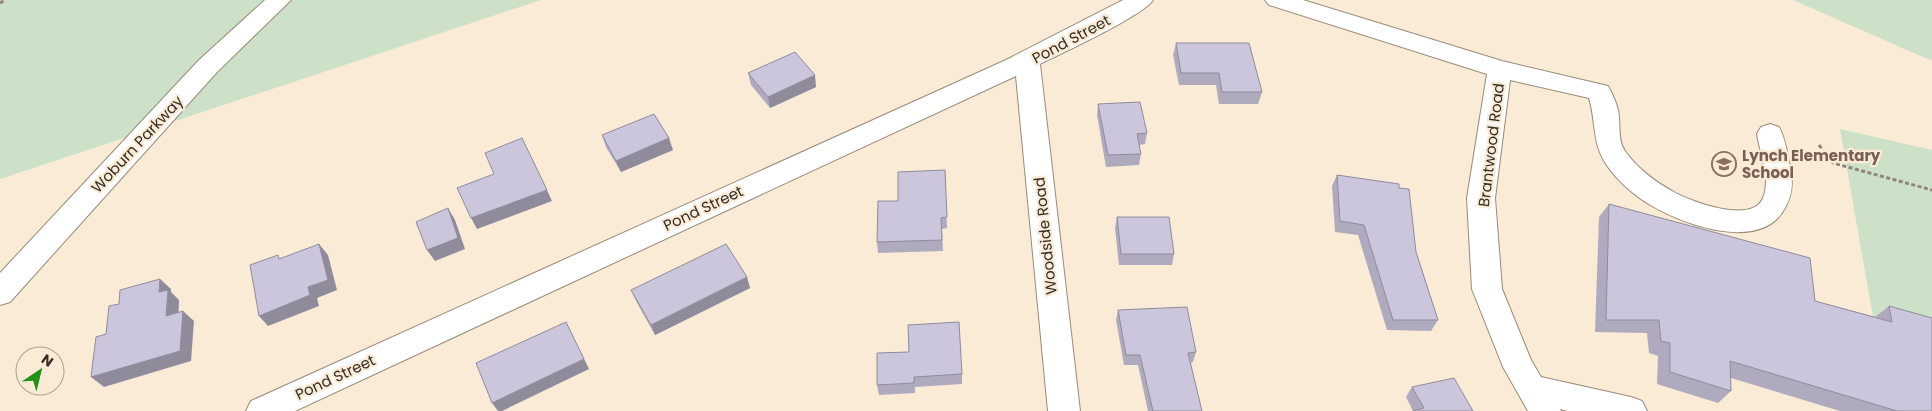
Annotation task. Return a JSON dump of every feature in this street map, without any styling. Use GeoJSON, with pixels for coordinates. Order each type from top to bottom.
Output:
{"type":"FeatureCollection","features":[{"type":"Feature","properties":{"kind":"street","name":"Woburn Parkway"},"geometry":{"type":"LineString","coordinates":[[0,292],[208,66],[279,0]]}},
{"type":"Feature","properties":{"kind":"street","name":"Pond Street"},"geometry":{"type":"LineString","coordinates":[[262,411],[937,101],[1027,62],[1098,26],[1141,0]]}},
{"type":"Feature","properties":{"kind":"street","name":"Brantwood Road"},"geometry":{"type":"LineString","coordinates":[[1277,0],[1500,69],[1481,198],[1487,289],[1518,367],[1538,400]]}},
{"type":"Feature","properties":{"kind":"street","name":"Woodside Road"},"geometry":{"type":"LineString","coordinates":[[1027,62],[1064,411]]}},
{"type":"Feature","properties":{"kind":"street"},"geometry":{"type":"LineString","coordinates":[[1500,69],[1599,92],[1612,152],[1638,182],[1667,202],[1698,214],[1730,222],[1749,222],[1768,213],[1777,198],[1777,175],[1770,134]]}},
{"type":"Feature","properties":{"kind":"street"},"geometry":{"type":"LineString","coordinates":[[1538,400],[1631,411]]}},
{"type":"Feature","properties":{"kind":"path"},"geometry":{"type":"LineString","coordinates":[[0,3],[5,0]]}},
{"type":"Feature","properties":{"kind":"path"},"geometry":{"type":"LineString","coordinates":[[1818,145],[1833,163],[1932,190]]}},
{"type":"Feature","properties":{"kind":"green space"},"geometry":{"type":"Polygon","coordinates":[[[0,0],[541,0],[0,179],[0,0]]]}},
{"type":"Feature","properties":{"kind":"green space"},"geometry":{"type":"Polygon","coordinates":[[[1793,0],[1932,0],[1932,61],[1793,0]]]}},
{"type":"Feature","properties":{"kind":"green space"},"geometry":{"type":"Polygon","coordinates":[[[1840,129],[1932,150],[1932,334],[1873,317],[1840,129]]]}},
{"type":"Feature","properties":{"kind":"building"},"geometry":{"type":"Polygon","coordinates":[[[1176,43],[1249,43],[1262,92],[1222,92],[1219,73],[1181,73],[1176,43]]]}},
{"type":"Feature","properties":{"kind":"building"},"geometry":{"type":"Polygon","coordinates":[[[795,52],[815,75],[768,97],[748,73],[795,52]]]}},
{"type":"Feature","properties":{"kind":"building"},"geometry":{"type":"Polygon","coordinates":[[[1140,102],[1147,133],[1137,134],[1141,154],[1108,155],[1098,104],[1140,102]]]}},
{"type":"Feature","properties":{"kind":"building"},"geometry":{"type":"Polygon","coordinates":[[[654,114],[669,138],[616,161],[602,135],[654,114]]]}},
{"type":"Feature","properties":{"kind":"building"},"geometry":{"type":"Polygon","coordinates":[[[522,138],[547,190],[471,218],[457,188],[494,174],[485,153],[522,138]]]}},
{"type":"Feature","properties":{"kind":"building"},"geometry":{"type":"Polygon","coordinates":[[[945,170],[947,217],[941,218],[942,240],[877,242],[878,201],[898,201],[898,172],[945,170]]]}},
{"type":"Feature","properties":{"kind":"building"},"geometry":{"type":"Polygon","coordinates":[[[1337,175],[1399,184],[1399,188],[1409,189],[1416,252],[1438,320],[1393,320],[1364,225],[1340,221],[1337,175]]]}},
{"type":"Feature","properties":{"kind":"building"},"geometry":{"type":"Polygon","coordinates":[[[1609,204],[1810,258],[1815,301],[1892,322],[1889,306],[1932,318],[1932,411],[1897,411],[1730,361],[1731,391],[1670,372],[1670,343],[1661,341],[1659,320],[1606,320],[1609,204]]]}},
{"type":"Feature","properties":{"kind":"building"},"geometry":{"type":"Polygon","coordinates":[[[448,208],[458,238],[427,250],[416,222],[448,208]]]}},
{"type":"Feature","properties":{"kind":"building"},"geometry":{"type":"Polygon","coordinates":[[[1117,217],[1169,217],[1174,254],[1121,254],[1117,217]]]}},
{"type":"Feature","properties":{"kind":"building"},"geometry":{"type":"Polygon","coordinates":[[[319,244],[328,280],[308,287],[310,295],[259,316],[250,265],[278,255],[279,259],[319,244]]]}},
{"type":"Feature","properties":{"kind":"building"},"geometry":{"type":"Polygon","coordinates":[[[726,244],[747,277],[651,325],[631,290],[726,244]]]}},
{"type":"Feature","properties":{"kind":"building"},"geometry":{"type":"Polygon","coordinates":[[[160,279],[159,292],[168,290],[166,316],[183,311],[180,351],[91,377],[96,337],[106,334],[109,306],[119,304],[120,290],[160,279]]]}},
{"type":"Feature","properties":{"kind":"building"},"geometry":{"type":"Polygon","coordinates":[[[1187,307],[1196,352],[1188,353],[1202,411],[1153,411],[1140,355],[1126,355],[1118,310],[1187,307]]]}},
{"type":"Feature","properties":{"kind":"building"},"geometry":{"type":"Polygon","coordinates":[[[566,322],[584,359],[492,403],[476,363],[566,322]]]}},
{"type":"Feature","properties":{"kind":"building"},"geometry":{"type":"Polygon","coordinates":[[[959,322],[962,374],[914,377],[914,383],[877,385],[877,353],[909,352],[908,325],[959,322]]]}},
{"type":"Feature","properties":{"kind":"building"},"geometry":{"type":"Polygon","coordinates":[[[1454,378],[1473,411],[1413,411],[1424,408],[1412,387],[1454,378]]]}},
{"type":"Feature","properties":{"kind":"place","name":"Lynch Elementary School"},"geometry":{"type":"Point","coordinates":[1724,164]}}]}
